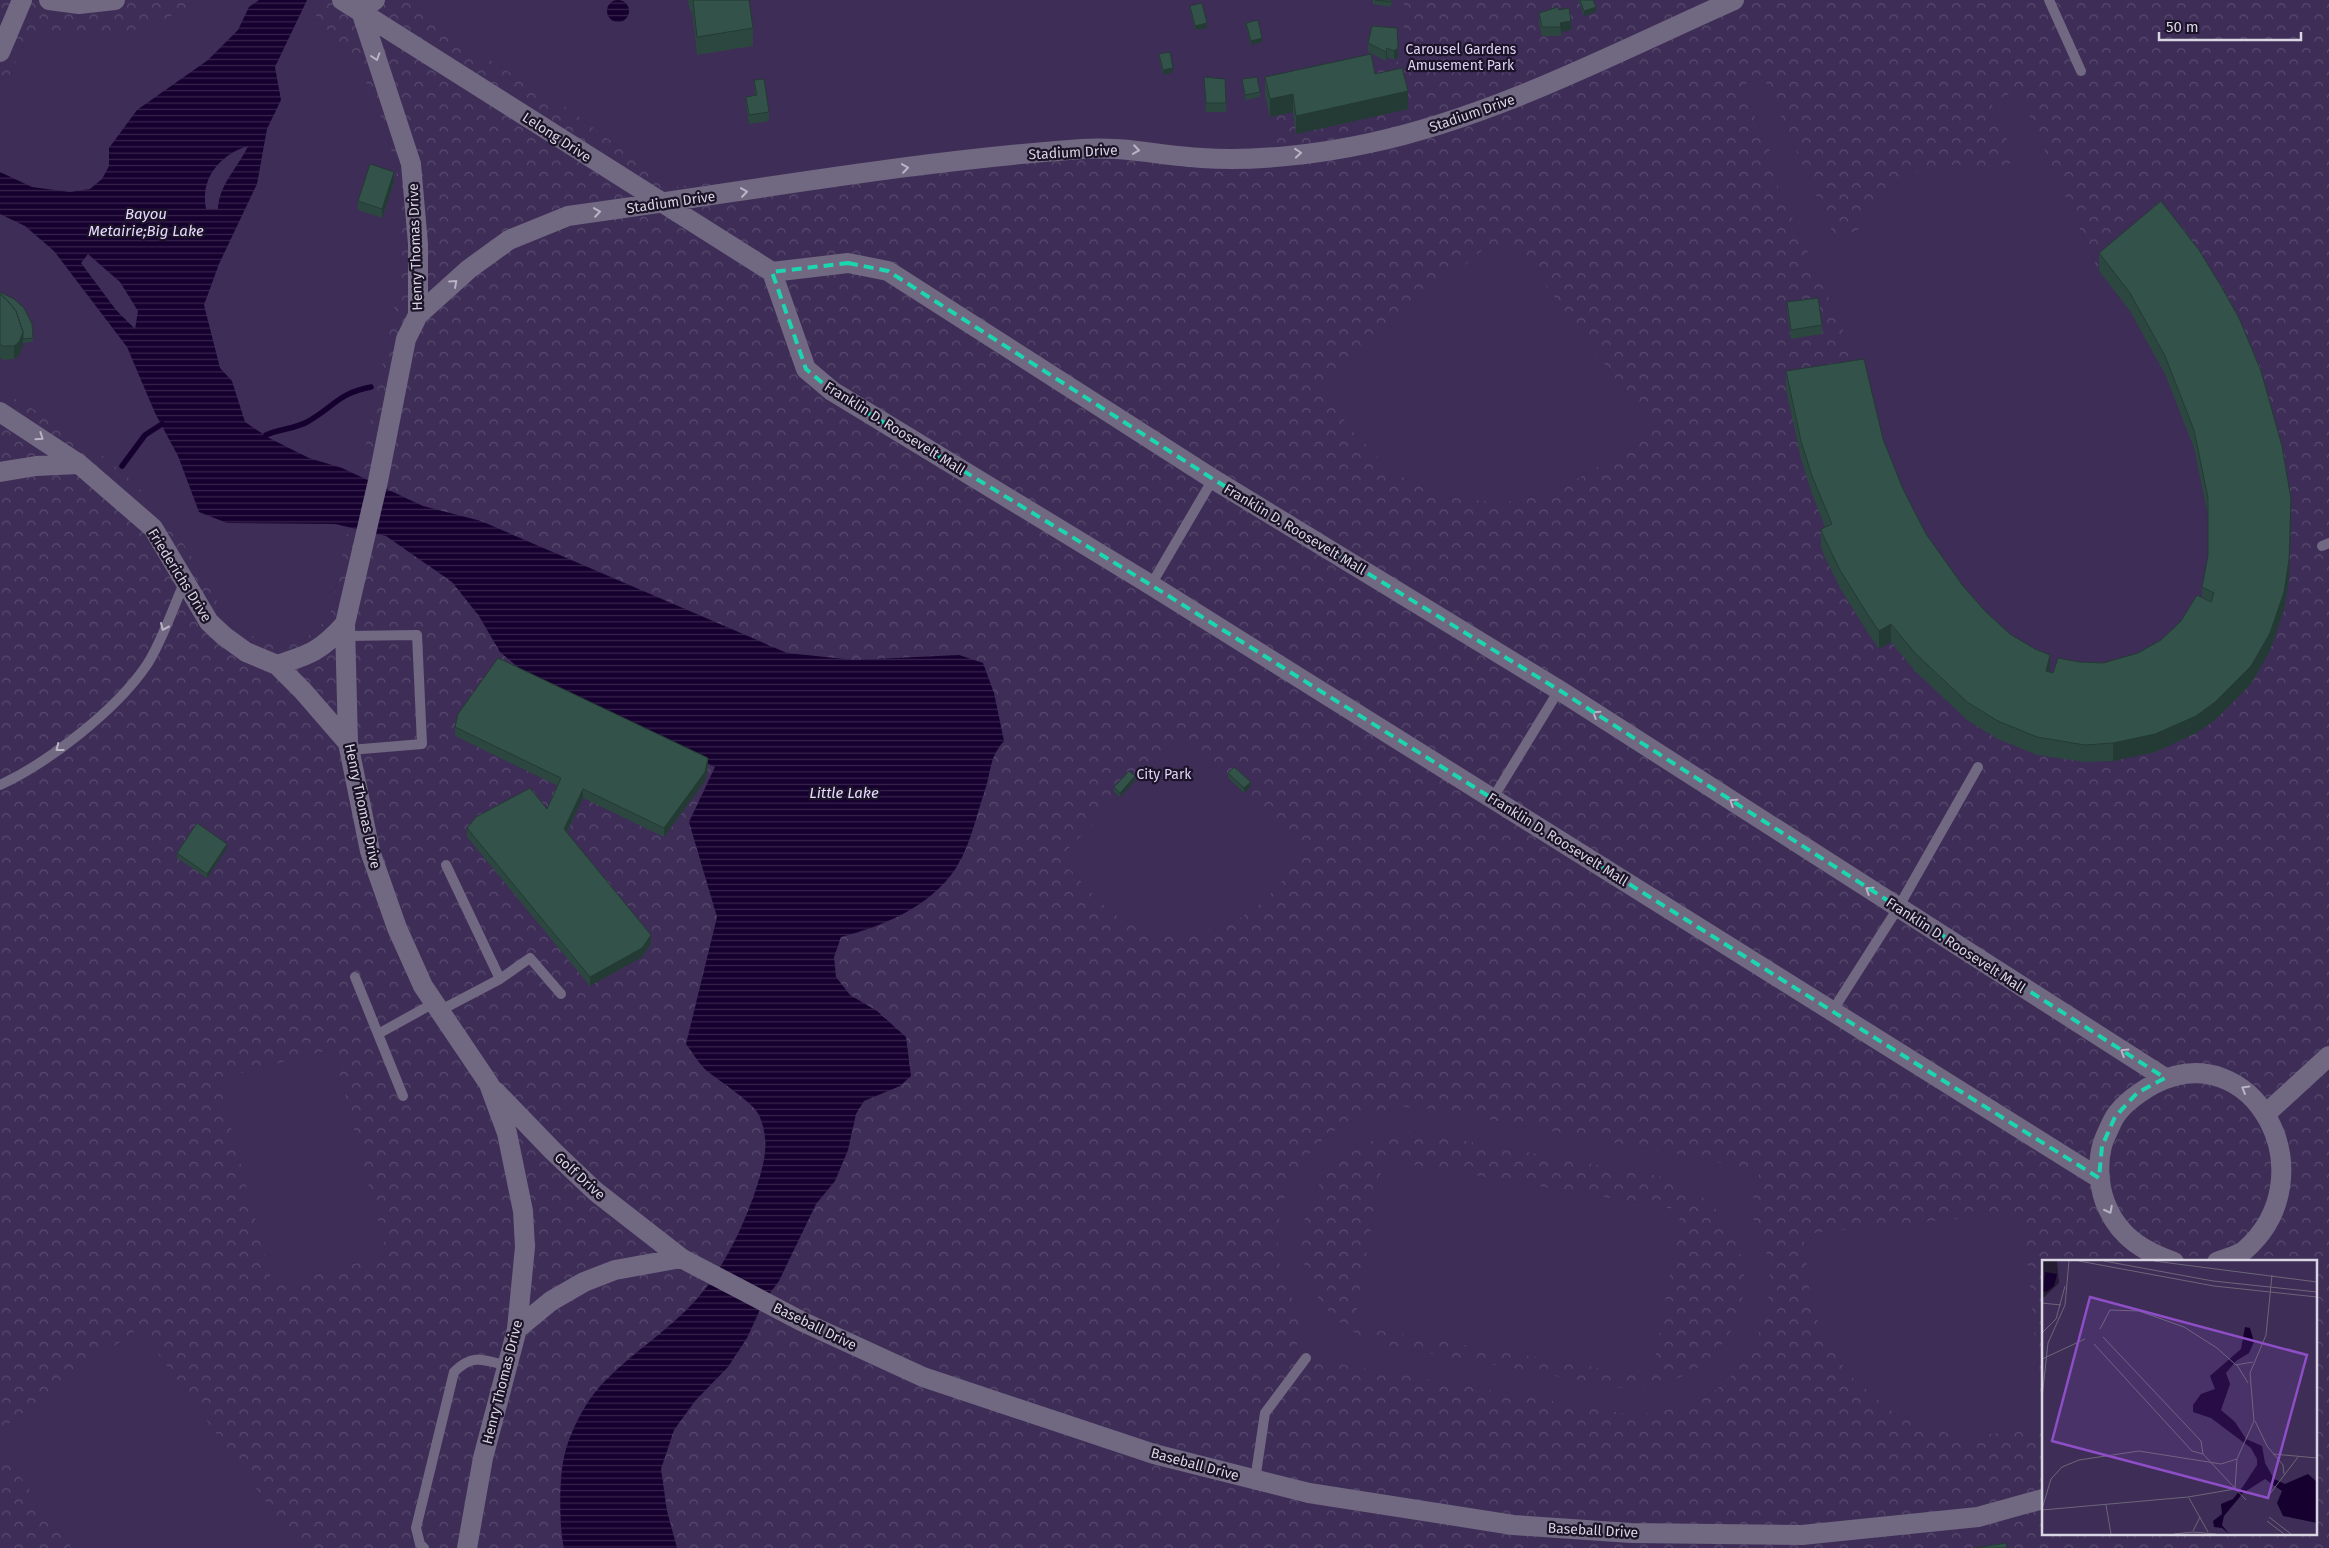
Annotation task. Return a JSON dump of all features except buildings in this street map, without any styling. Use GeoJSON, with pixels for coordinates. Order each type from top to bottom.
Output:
{"type":"FeatureCollection","features":[{"type":"Feature","properties":{"kind":"street"},"geometry":{"type":"LineString","coordinates":[[0,52],[22,0]]}},
{"type":"Feature","properties":{"kind":"street"},"geometry":{"type":"LineString","coordinates":[[49,0],[79,4],[115,0]]}},
{"type":"Feature","properties":{"kind":"street","name":"Lelong Drive"},"geometry":{"type":"LineString","coordinates":[[342,0],[368,5],[661,203],[772,272]]}},
{"type":"Feature","properties":{"kind":"street","name":"Stadium Drive"},"geometry":{"type":"LineString","coordinates":[[418,315],[469,269],[509,240],[568,216],[950,162],[1085,149],[1130,149],[1206,159],[1278,155],[1370,143],[1456,120],[1507,101],[1734,0]]}},
{"type":"Feature","properties":{"kind":"street","name":"Henry Thomas Drive"},"geometry":{"type":"LineString","coordinates":[[368,5],[411,164],[418,244],[418,315],[406,339],[378,481],[362,545],[345,630],[349,747],[370,851],[397,928],[423,986],[489,1084],[507,1133],[523,1211],[525,1247],[517,1329],[483,1458],[467,1548]]}},
{"type":"Feature","properties":{"kind":"street","name":"Franklin D. Roosevelt Mall"},"geometry":{"type":"LineString","coordinates":[[2099,1178],[1151,585],[832,391],[806,370],[792,336],[772,272],[848,263],[888,271],[1212,479],[1559,690],[2166,1078]]}},
{"type":"Feature","properties":{"kind":"street","name":"Friederichs Drive"},"geometry":{"type":"LineString","coordinates":[[0,412],[79,464],[153,528],[184,583],[209,622],[246,652],[277,665],[303,690],[349,747]]}},
{"type":"Feature","properties":{"kind":"street"},"geometry":{"type":"LineString","coordinates":[[0,472],[36,466],[79,464]]}},
{"type":"Feature","properties":{"kind":"street"},"geometry":{"type":"LineString","coordinates":[[277,665],[308,656],[345,630]]}},
{"type":"Feature","properties":{"kind":"street"},"geometry":{"type":"LineString","coordinates":[[2270,1110],[2329,1056]]}},
{"type":"Feature","properties":{"kind":"street"},"geometry":{"type":"LineString","coordinates":[[2150,1258],[2125,1235],[2107,1209],[2099,1178],[2102,1146],[2114,1117],[2137,1093],[2166,1078],[2194,1074],[2223,1078],[2249,1090],[2270,1110],[2286,1138],[2291,1170],[2285,1202],[2268,1230],[2244,1252],[2222,1260]]}},
{"type":"Feature","properties":{"kind":"street","name":"Golf Drive"},"geometry":{"type":"LineString","coordinates":[[489,1084],[552,1151],[595,1191],[681,1258]]}},
{"type":"Feature","properties":{"kind":"street"},"geometry":{"type":"LineString","coordinates":[[517,1329],[551,1301],[584,1282],[615,1270],[681,1258]]}},
{"type":"Feature","properties":{"kind":"street","name":"Baseball Drive"},"geometry":{"type":"LineString","coordinates":[[681,1258],[700,1266],[801,1322],[923,1376],[1027,1413],[1154,1454],[1309,1493],[1406,1510],[1513,1525],[1611,1532],[1802,1535],[1978,1517],[2042,1500]]}},
{"type":"Feature","properties":{"kind":"lane"},"geometry":{"type":"LineString","coordinates":[[2049,0],[2081,71]]}},
{"type":"Feature","properties":{"kind":"lane"},"geometry":{"type":"LineString","coordinates":[[1151,585],[1212,479]]}},
{"type":"Feature","properties":{"kind":"lane"},"geometry":{"type":"LineString","coordinates":[[0,785],[26,774],[90,724],[126,692],[148,664],[184,583]]}},
{"type":"Feature","properties":{"kind":"lane"},"geometry":{"type":"LineString","coordinates":[[345,630],[417,635],[422,744],[349,747]]}},
{"type":"Feature","properties":{"kind":"lane"},"geometry":{"type":"LineString","coordinates":[[1493,798],[1559,690]]}},
{"type":"Feature","properties":{"kind":"lane"},"geometry":{"type":"LineString","coordinates":[[1833,1010],[1898,908],[1978,767]]}},
{"type":"Feature","properties":{"kind":"lane"},"geometry":{"type":"LineString","coordinates":[[446,865],[500,979]]}},
{"type":"Feature","properties":{"kind":"lane"},"geometry":{"type":"LineString","coordinates":[[378,1034],[500,979],[530,958],[561,994]]}},
{"type":"Feature","properties":{"kind":"lane"},"geometry":{"type":"LineString","coordinates":[[355,977],[403,1096]]}},
{"type":"Feature","properties":{"kind":"lane"},"geometry":{"type":"LineString","coordinates":[[1254,1480],[1265,1413],[1306,1358]]}},
{"type":"Feature","properties":{"kind":"lane"},"geometry":{"type":"LineString","coordinates":[[424,1548],[420,1544],[416,1528],[454,1372],[465,1361],[481,1359],[508,1366]]}},
{"type":"Feature","properties":{"kind":"highlighted area"},"geometry":{"type":"Polygon","coordinates":[[[848,263],[888,271],[1213,479],[1559,690],[2165,1078],[2137,1093],[2115,1117],[2102,1146],[2099,1178],[1151,585],[832,391],[806,369],[772,272],[848,263]]]}},
{"type":"Feature","properties":{"kind":"green space","name":"City Park"},"geometry":{"type":"Polygon","coordinates":[[[0,0],[2329,0],[2329,1548],[0,1548],[0,0]]]}},
{"type":"Feature","properties":{"kind":"green space"},"geometry":{"type":"Polygon","coordinates":[[[196,0],[317,0],[312,11],[353,60],[374,96],[395,162],[402,219],[399,286],[330,615],[305,638],[288,644],[267,641],[241,632],[233,626],[177,535],[155,505],[136,485],[94,449],[71,433],[0,391],[0,98],[20,51],[32,38],[50,32],[84,37],[120,34],[153,25],[183,10],[196,0]]]}},
{"type":"Feature","properties":{"kind":"green space"},"geometry":{"type":"Polygon","coordinates":[[[414,0],[1404,0],[1404,60],[1266,95],[1278,155],[1118,143],[672,187],[567,108],[443,31],[414,0]]]}},
{"type":"Feature","properties":{"kind":"green space"},"geometry":{"type":"Polygon","coordinates":[[[1763,76],[1836,240],[1858,230],[1874,204],[1892,186],[1918,172],[1952,165],[1975,166],[1995,170],[2016,161],[1991,102],[2018,90],[2099,272],[2161,218],[2290,516],[2290,572],[2280,624],[2265,658],[2245,688],[2220,714],[1940,694],[1865,378],[1764,155],[1770,151],[1741,86],[1763,76]]]}},
{"type":"Feature","properties":{"kind":"green space"},"geometry":{"type":"Polygon","coordinates":[[[1484,249],[1520,251],[1649,423],[1605,462],[1559,490],[1503,503],[1446,497],[1394,473],[1354,433],[1318,386],[1484,249]]]}},
{"type":"Feature","properties":{"kind":"green space"},"geometry":{"type":"Polygon","coordinates":[[[1172,744],[1193,744],[1304,855],[1274,890],[1255,908],[1222,926],[1184,934],[1146,930],[1129,923],[1106,907],[1059,858],[1172,744]]]}},
{"type":"Feature","properties":{"kind":"green space"},"geometry":{"type":"Polygon","coordinates":[[[333,1049],[387,1255],[273,1286],[218,1079],[333,1049]]]}},
{"type":"Feature","properties":{"kind":"green space"},"geometry":{"type":"Polygon","coordinates":[[[1404,1107],[1432,1109],[1760,1170],[1753,1199],[1752,1215],[1766,1250],[1770,1289],[1761,1329],[1752,1348],[1740,1366],[1710,1394],[1692,1403],[1678,1408],[1633,1415],[1295,1356],[1301,1318],[1283,1281],[1279,1258],[1280,1216],[1285,1196],[1305,1160],[1318,1144],[1335,1131],[1365,1115],[1404,1107]],[[1416,1132],[1377,1139],[1346,1156],[1322,1181],[1307,1211],[1302,1244],[1308,1277],[1325,1308],[1355,1333],[1394,1347],[1622,1388],[1668,1382],[1704,1363],[1729,1335],[1742,1300],[1743,1264],[1731,1229],[1705,1199],[1664,1177],[1416,1132]]]}},
{"type":"Feature","properties":{"kind":"green space"},"geometry":{"type":"Polygon","coordinates":[[[1383,1160],[1681,1210],[1652,1377],[1354,1326],[1383,1160]]]}},
{"type":"Feature","properties":{"kind":"green space"},"geometry":{"type":"Polygon","coordinates":[[[2004,1214],[2025,1232],[2042,1427],[1959,1438],[1893,1412],[1847,1373],[1812,1310],[1803,1234],[2004,1214]]]}},
{"type":"Feature","properties":{"kind":"green space"},"geometry":{"type":"Polygon","coordinates":[[[139,1328],[300,1548],[72,1548],[0,1449],[0,1430],[139,1328]]]}},
{"type":"Feature","properties":{"kind":"water","name":"Little Lake"},"geometry":{"type":"Polygon","coordinates":[[[259,0],[307,0],[275,67],[281,100],[267,129],[257,184],[219,264],[204,305],[220,368],[232,381],[245,422],[269,438],[309,458],[342,468],[423,506],[481,521],[787,653],[854,660],[959,655],[983,663],[994,693],[1004,741],[995,754],[972,831],[956,868],[934,893],[905,913],[874,927],[841,937],[834,957],[836,977],[850,995],[877,1011],[906,1037],[911,1076],[900,1086],[864,1101],[856,1114],[848,1150],[835,1181],[816,1204],[779,1281],[764,1301],[747,1338],[728,1367],[695,1401],[674,1430],[661,1469],[667,1511],[677,1548],[564,1548],[560,1516],[560,1490],[562,1466],[567,1447],[591,1397],[627,1360],[685,1312],[714,1277],[744,1221],[755,1192],[765,1154],[763,1125],[756,1110],[707,1071],[686,1044],[717,917],[689,822],[715,767],[539,685],[500,652],[479,616],[452,582],[386,536],[335,524],[227,523],[199,512],[178,456],[155,413],[127,347],[54,251],[25,226],[0,214],[0,172],[32,187],[70,192],[90,189],[102,179],[109,166],[109,148],[137,110],[208,60],[238,30],[249,7],[259,0]],[[248,146],[228,155],[214,170],[206,188],[206,209],[218,209],[225,184],[248,146]],[[88,254],[81,263],[116,310],[135,329],[138,311],[120,282],[88,254]]]}},
{"type":"Feature","properties":{"kind":"water"},"geometry":{"type":"Polygon","coordinates":[[[618,0],[626,3],[629,11],[626,19],[618,22],[610,19],[607,11],[610,3],[618,0]]]}},
{"type":"Feature","properties":{"kind":"waterway"},"geometry":{"type":"LineString","coordinates":[[266,435],[302,424],[316,417],[343,397],[371,387]]}},
{"type":"Feature","properties":{"kind":"waterway"},"geometry":{"type":"LineString","coordinates":[[122,466],[145,435],[162,424]]}},
{"type":"Feature","properties":{"kind":"park label","name":"Carousel Gardens Amusement Park"},"geometry":{"type":"Point","coordinates":[1461,58]}},
{"type":"Feature","properties":{"kind":"water label","name":"Bayou Metairie;Big Lake"},"geometry":{"type":"Point","coordinates":[146,222]}}]}
